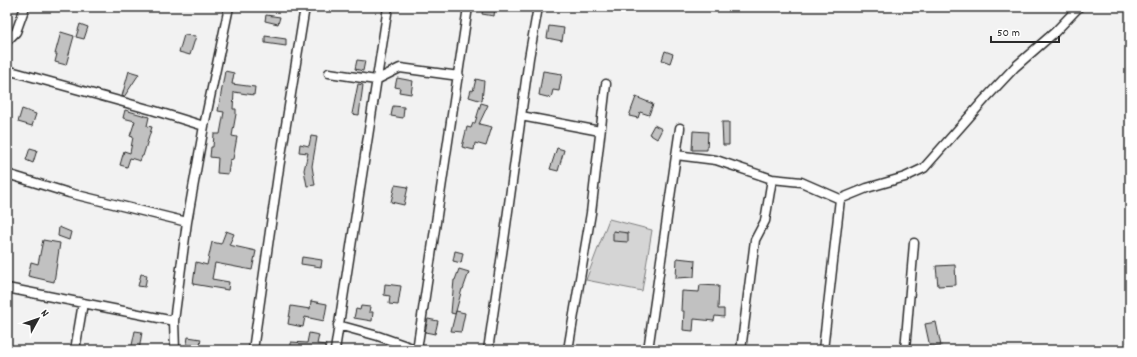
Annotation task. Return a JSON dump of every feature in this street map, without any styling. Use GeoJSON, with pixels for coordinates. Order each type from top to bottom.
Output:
{"type":"FeatureCollection","features":[{"type":"Feature","properties":{"kind":"street"},"geometry":{"type":"LineString","coordinates":[[7,41],[16,32],[25,7]]}},
{"type":"Feature","properties":{"kind":"street"},"geometry":{"type":"LineString","coordinates":[[175,350],[174,321],[187,222],[204,126],[229,7]]}},
{"type":"Feature","properties":{"kind":"street"},"geometry":{"type":"LineString","coordinates":[[334,350],[388,7]]}},
{"type":"Feature","properties":{"kind":"street"},"geometry":{"type":"LineString","coordinates":[[338,325],[378,336],[417,350],[468,7]]}},
{"type":"Feature","properties":{"kind":"street"},"geometry":{"type":"LineString","coordinates":[[488,350],[529,58],[538,7]]}},
{"type":"Feature","properties":{"kind":"street"},"geometry":{"type":"LineString","coordinates":[[676,155],[716,160],[772,179],[801,182],[840,199],[867,188],[905,177],[924,168],[1015,67],[1055,32],[1079,7]]}},
{"type":"Feature","properties":{"kind":"street"},"geometry":{"type":"LineString","coordinates":[[253,350],[303,8]]}},
{"type":"Feature","properties":{"kind":"street"},"geometry":{"type":"LineString","coordinates":[[329,72],[376,80],[400,68],[458,76]]}},
{"type":"Feature","properties":{"kind":"street"},"geometry":{"type":"LineString","coordinates":[[7,70],[204,126]]}},
{"type":"Feature","properties":{"kind":"street"},"geometry":{"type":"LineString","coordinates":[[568,350],[591,212],[606,84]]}},
{"type":"Feature","properties":{"kind":"street"},"geometry":{"type":"LineString","coordinates":[[521,116],[600,131]]}},
{"type":"Feature","properties":{"kind":"street"},"geometry":{"type":"LineString","coordinates":[[648,350],[680,128]]}},
{"type":"Feature","properties":{"kind":"street"},"geometry":{"type":"LineString","coordinates":[[7,174],[69,193],[187,222]]}},
{"type":"Feature","properties":{"kind":"street"},"geometry":{"type":"LineString","coordinates":[[741,350],[755,240],[765,221],[772,179]]}},
{"type":"Feature","properties":{"kind":"street"},"geometry":{"type":"LineString","coordinates":[[823,350],[840,199]]}},
{"type":"Feature","properties":{"kind":"street"},"geometry":{"type":"LineString","coordinates":[[906,350],[914,243]]}},
{"type":"Feature","properties":{"kind":"street"},"geometry":{"type":"LineString","coordinates":[[7,288],[174,321]]}},
{"type":"Feature","properties":{"kind":"street"},"geometry":{"type":"LineString","coordinates":[[75,350],[83,303]]}},
{"type":"Feature","properties":{"kind":"shaded area"},"geometry":{"type":"Polygon","coordinates":[[[609,219],[652,230],[642,291],[586,280],[609,219]]]}},
{"type":"Feature","properties":{"kind":"building"},"geometry":{"type":"Polygon","coordinates":[[[483,7],[495,7],[494,16],[482,14],[483,7]]]}},
{"type":"Feature","properties":{"kind":"building"},"geometry":{"type":"Polygon","coordinates":[[[266,15],[280,17],[278,24],[265,21],[266,15]]]}},
{"type":"Feature","properties":{"kind":"building"},"geometry":{"type":"Polygon","coordinates":[[[80,24],[88,27],[84,39],[76,37],[80,24]]]}},
{"type":"Feature","properties":{"kind":"building"},"geometry":{"type":"Polygon","coordinates":[[[549,26],[564,28],[562,41],[547,38],[549,26]]]}},
{"type":"Feature","properties":{"kind":"building"},"geometry":{"type":"Polygon","coordinates":[[[61,32],[74,36],[66,65],[55,62],[57,54],[55,54],[61,32]]]}},
{"type":"Feature","properties":{"kind":"building"},"geometry":{"type":"Polygon","coordinates":[[[184,35],[196,36],[190,55],[179,52],[184,35]]]}},
{"type":"Feature","properties":{"kind":"building"},"geometry":{"type":"Polygon","coordinates":[[[265,36],[286,39],[286,46],[265,43],[265,36]]]}},
{"type":"Feature","properties":{"kind":"building"},"geometry":{"type":"Polygon","coordinates":[[[665,51],[673,54],[670,63],[662,60],[665,51]]]}},
{"type":"Feature","properties":{"kind":"building"},"geometry":{"type":"Polygon","coordinates":[[[357,60],[365,61],[363,71],[355,69],[357,60]]]}},
{"type":"Feature","properties":{"kind":"building"},"geometry":{"type":"Polygon","coordinates":[[[129,71],[139,74],[124,97],[122,96],[129,71]]]}},
{"type":"Feature","properties":{"kind":"building"},"geometry":{"type":"Polygon","coordinates":[[[225,71],[234,73],[232,84],[255,87],[254,95],[234,92],[233,109],[236,109],[236,114],[232,136],[237,137],[233,159],[230,160],[228,174],[217,173],[218,158],[210,157],[211,147],[213,147],[214,134],[220,134],[224,112],[218,111],[225,71]]]}},
{"type":"Feature","properties":{"kind":"building"},"geometry":{"type":"Polygon","coordinates":[[[543,71],[562,74],[559,91],[553,90],[551,98],[539,95],[543,71]]]}},
{"type":"Feature","properties":{"kind":"building"},"geometry":{"type":"Polygon","coordinates":[[[397,78],[413,81],[411,94],[399,92],[400,88],[395,87],[397,78]]]}},
{"type":"Feature","properties":{"kind":"building"},"geometry":{"type":"Polygon","coordinates":[[[476,79],[484,81],[482,101],[469,97],[471,90],[473,91],[476,79]]]}},
{"type":"Feature","properties":{"kind":"building"},"geometry":{"type":"Polygon","coordinates":[[[358,84],[363,85],[359,115],[352,114],[358,84]]]}},
{"type":"Feature","properties":{"kind":"building"},"geometry":{"type":"Polygon","coordinates":[[[636,97],[653,104],[649,115],[640,112],[638,118],[629,116],[636,97]]]}},
{"type":"Feature","properties":{"kind":"building"},"geometry":{"type":"Polygon","coordinates":[[[481,103],[488,105],[479,124],[492,127],[486,146],[475,143],[474,150],[462,147],[467,127],[471,128],[473,123],[475,123],[481,103]]]}},
{"type":"Feature","properties":{"kind":"building"},"geometry":{"type":"Polygon","coordinates":[[[393,106],[404,107],[403,118],[391,116],[393,106]]]}},
{"type":"Feature","properties":{"kind":"building"},"geometry":{"type":"Polygon","coordinates":[[[22,109],[36,114],[32,126],[18,122],[22,109]]]}},
{"type":"Feature","properties":{"kind":"building"},"geometry":{"type":"Polygon","coordinates":[[[125,110],[149,117],[147,126],[152,127],[140,161],[130,158],[127,167],[120,165],[124,151],[130,153],[133,137],[130,136],[135,121],[123,118],[125,110]]]}},
{"type":"Feature","properties":{"kind":"building"},"geometry":{"type":"Polygon","coordinates":[[[722,122],[729,122],[729,145],[723,145],[722,122]]]}},
{"type":"Feature","properties":{"kind":"building"},"geometry":{"type":"Polygon","coordinates":[[[654,125],[662,129],[657,139],[649,134],[654,125]]]}},
{"type":"Feature","properties":{"kind":"building"},"geometry":{"type":"Polygon","coordinates":[[[693,131],[708,132],[707,150],[692,150],[693,131]]]}},
{"type":"Feature","properties":{"kind":"building"},"geometry":{"type":"Polygon","coordinates":[[[311,136],[317,137],[312,166],[315,185],[307,186],[304,170],[308,153],[299,152],[300,144],[309,146],[311,136]]]}},
{"type":"Feature","properties":{"kind":"building"},"geometry":{"type":"Polygon","coordinates":[[[30,148],[37,150],[33,163],[26,160],[30,148]]]}},
{"type":"Feature","properties":{"kind":"building"},"geometry":{"type":"Polygon","coordinates":[[[557,148],[564,150],[558,171],[550,169],[557,148]]]}},
{"type":"Feature","properties":{"kind":"building"},"geometry":{"type":"Polygon","coordinates":[[[395,185],[408,187],[404,205],[391,202],[395,185]]]}},
{"type":"Feature","properties":{"kind":"building"},"geometry":{"type":"Polygon","coordinates":[[[59,227],[71,232],[69,240],[58,236],[59,227]]]}},
{"type":"Feature","properties":{"kind":"building"},"geometry":{"type":"Polygon","coordinates":[[[226,231],[234,234],[229,245],[256,251],[252,270],[215,263],[212,279],[229,282],[228,290],[193,284],[196,262],[207,265],[212,242],[221,244],[226,231]]]}},
{"type":"Feature","properties":{"kind":"building"},"geometry":{"type":"Polygon","coordinates":[[[613,231],[628,233],[628,242],[613,241],[613,231]]]}},
{"type":"Feature","properties":{"kind":"building"},"geometry":{"type":"Polygon","coordinates":[[[43,240],[60,243],[54,282],[28,276],[31,262],[38,264],[43,240]]]}},
{"type":"Feature","properties":{"kind":"building"},"geometry":{"type":"Polygon","coordinates":[[[455,251],[463,253],[461,263],[453,261],[455,251]]]}},
{"type":"Feature","properties":{"kind":"building"},"geometry":{"type":"Polygon","coordinates":[[[302,257],[322,260],[321,267],[301,264],[302,257]]]}},
{"type":"Feature","properties":{"kind":"building"},"geometry":{"type":"Polygon","coordinates":[[[677,258],[695,260],[694,277],[676,278],[677,258]]]}},
{"type":"Feature","properties":{"kind":"building"},"geometry":{"type":"Polygon","coordinates":[[[955,265],[956,285],[938,286],[936,266],[955,265]]]}},
{"type":"Feature","properties":{"kind":"building"},"geometry":{"type":"Polygon","coordinates":[[[459,269],[469,272],[462,289],[455,314],[451,313],[454,280],[459,269]]]}},
{"type":"Feature","properties":{"kind":"building"},"geometry":{"type":"Polygon","coordinates":[[[141,274],[147,275],[145,287],[138,286],[141,274]]]}},
{"type":"Feature","properties":{"kind":"building"},"geometry":{"type":"Polygon","coordinates":[[[385,284],[401,286],[398,305],[389,304],[390,296],[384,295],[385,284]]]}},
{"type":"Feature","properties":{"kind":"building"},"geometry":{"type":"Polygon","coordinates":[[[700,285],[719,286],[718,309],[724,309],[724,317],[715,316],[714,321],[694,319],[693,331],[683,330],[684,311],[681,311],[682,291],[699,292],[700,285]]]}},
{"type":"Feature","properties":{"kind":"building"},"geometry":{"type":"Polygon","coordinates":[[[311,301],[327,304],[324,321],[305,317],[303,327],[288,324],[291,306],[310,309],[311,301]]]}},
{"type":"Feature","properties":{"kind":"building"},"geometry":{"type":"Polygon","coordinates":[[[361,306],[370,307],[369,312],[373,312],[372,321],[354,318],[356,309],[360,310],[361,306]]]}},
{"type":"Feature","properties":{"kind":"building"},"geometry":{"type":"Polygon","coordinates":[[[456,311],[465,313],[461,332],[451,331],[456,311]]]}},
{"type":"Feature","properties":{"kind":"building"},"geometry":{"type":"Polygon","coordinates":[[[428,319],[438,321],[435,334],[425,332],[428,319]]]}},
{"type":"Feature","properties":{"kind":"building"},"geometry":{"type":"Polygon","coordinates":[[[936,322],[941,346],[930,347],[925,324],[936,322]]]}},
{"type":"Feature","properties":{"kind":"building"},"geometry":{"type":"Polygon","coordinates":[[[135,331],[142,332],[139,350],[131,350],[135,331]]]}},
{"type":"Feature","properties":{"kind":"building"},"geometry":{"type":"Polygon","coordinates":[[[309,333],[319,335],[317,344],[326,345],[325,350],[291,350],[291,342],[307,343],[309,333]]]}},
{"type":"Feature","properties":{"kind":"building"},"geometry":{"type":"Polygon","coordinates":[[[188,337],[201,339],[199,350],[186,350],[188,337]]]}}]}
